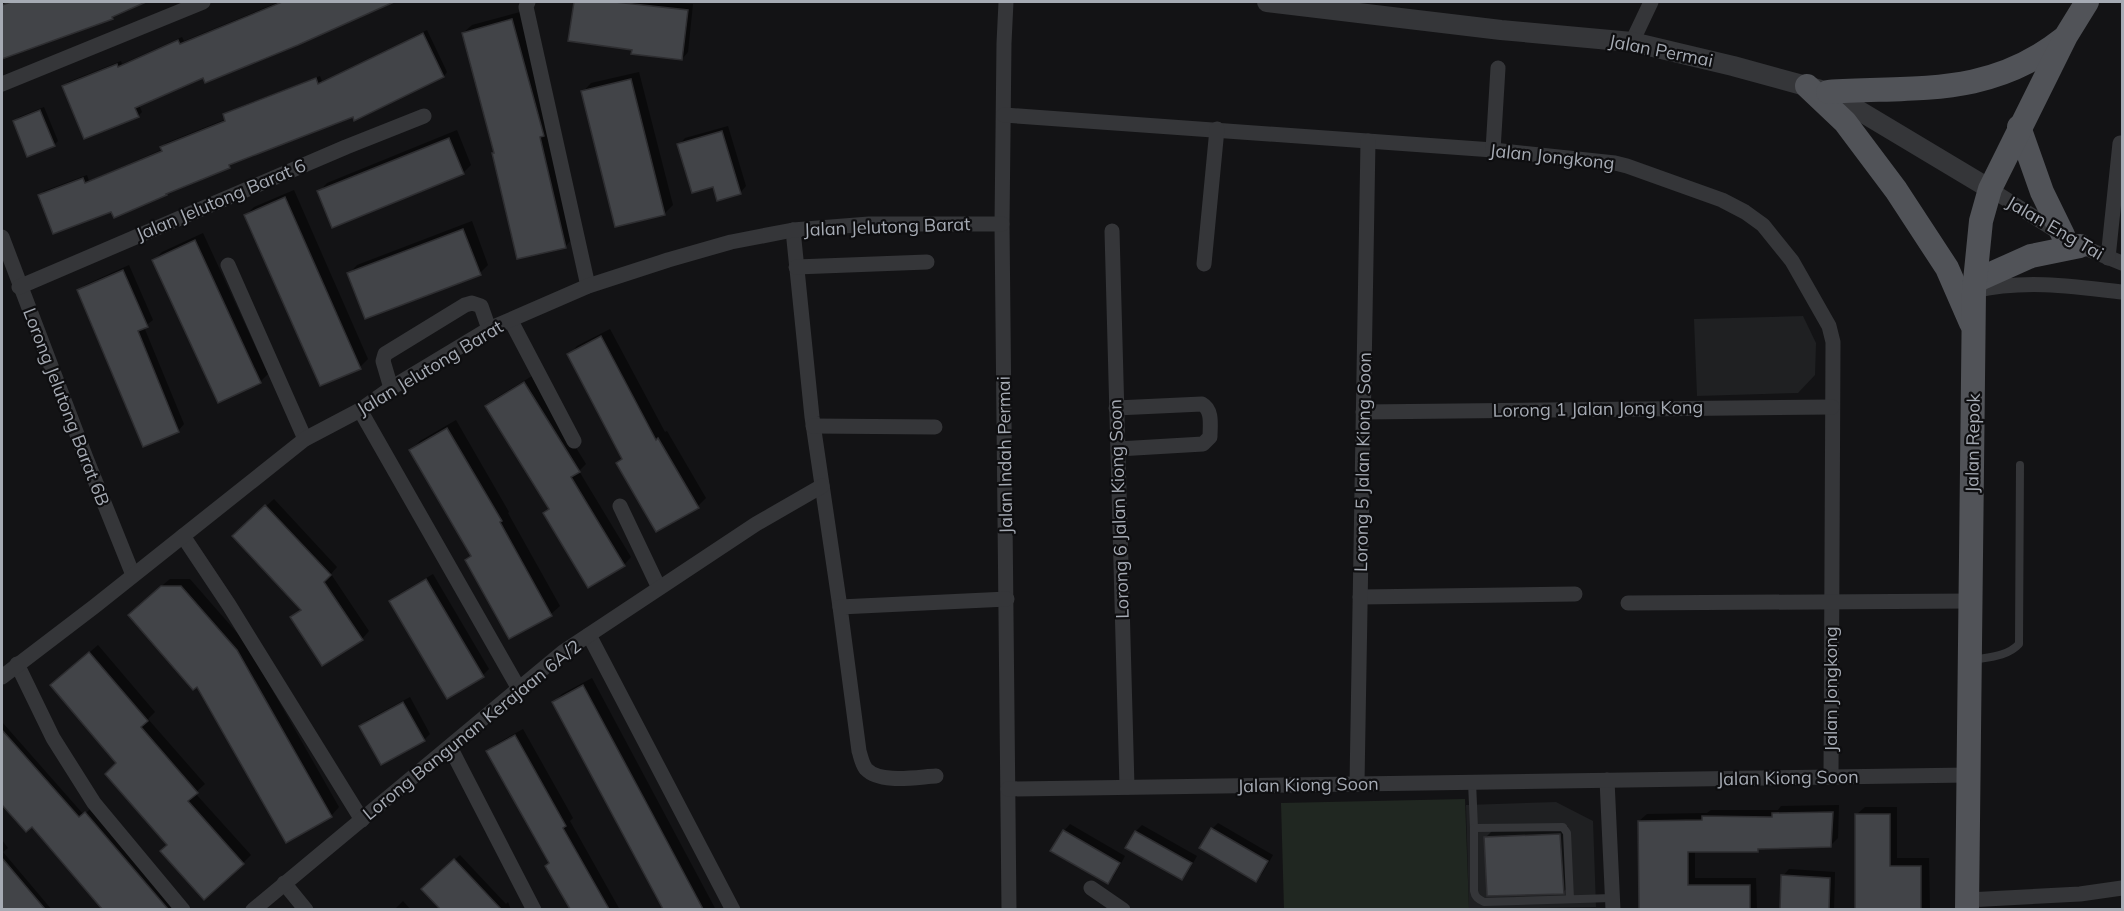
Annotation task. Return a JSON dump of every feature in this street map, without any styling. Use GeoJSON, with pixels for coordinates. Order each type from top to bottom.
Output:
{"type":"FeatureCollection","features":[{"type":"Feature","properties":{"kind":"main road","name":"Jalan Repok"},"geometry":{"type":"LineString","coordinates":[[1967,905],[1974,331],[1975,286],[1981,220],[1990,189],[2019,127],[2066,36],[2087,2]]}},
{"type":"Feature","properties":{"kind":"main road"},"geometry":{"type":"LineString","coordinates":[[1817,89],[1955,86],[1994,77],[2045,53],[2066,36]]}},
{"type":"Feature","properties":{"kind":"main road"},"geometry":{"type":"LineString","coordinates":[[1817,89],[1896,190],[1947,268],[1974,331]]}},
{"type":"Feature","properties":{"kind":"main road"},"geometry":{"type":"LineString","coordinates":[[1975,286],[2031,256],[2072,241],[2042,192],[2019,127]]}},
{"type":"Feature","properties":{"kind":"street"},"geometry":{"type":"LineString","coordinates":[[2,84],[203,2]]}},
{"type":"Feature","properties":{"kind":"street"},"geometry":{"type":"LineString","coordinates":[[528,2],[526,7],[588,286]]}},
{"type":"Feature","properties":{"kind":"street","name":"Jalan Indah Permai"},"geometry":{"type":"LineString","coordinates":[[1006,2],[1002,224],[1009,909]]}},
{"type":"Feature","properties":{"kind":"street","name":"Jalan Permai"},"geometry":{"type":"LineString","coordinates":[[1267,2],[1501,30],[1632,42],[1817,89],[1990,189]]}},
{"type":"Feature","properties":{"kind":"street"},"geometry":{"type":"LineString","coordinates":[[1632,42],[1651,2]]}},
{"type":"Feature","properties":{"kind":"street"},"geometry":{"type":"LineString","coordinates":[[1493,150],[1498,68]]}},
{"type":"Feature","properties":{"kind":"street","name":"Jalan Jongkong"},"geometry":{"type":"LineString","coordinates":[[1004,115],[1493,150],[1615,163],[1722,200],[1763,225],[1792,261],[1828,326],[1833,342],[1831,777]]}},
{"type":"Feature","properties":{"kind":"street","name":"Jalan Jelutong Barat 6"},"geometry":{"type":"LineString","coordinates":[[19,287],[424,116]]}},
{"type":"Feature","properties":{"kind":"street"},"geometry":{"type":"LineString","coordinates":[[1204,264],[1217,129]]}},
{"type":"Feature","properties":{"kind":"street","name":"Lorong 5 Jalan Kiong Soon"},"geometry":{"type":"LineString","coordinates":[[1357,784],[1368,141]]}},
{"type":"Feature","properties":{"kind":"street"},"geometry":{"type":"LineString","coordinates":[[2115,261],[2120,143]]}},
{"type":"Feature","properties":{"kind":"street","name":"Jalan Eng Tai"},"geometry":{"type":"LineString","coordinates":[[1990,189],[2072,241],[2115,261]]}},
{"type":"Feature","properties":{"kind":"street","name":"Jalan Jelutong Barat"},"geometry":{"type":"LineString","coordinates":[[2,676],[45,645],[305,439],[360,410],[391,388],[489,329],[588,286],[731,242],[793,230],[869,224],[1002,224]]}},
{"type":"Feature","properties":{"kind":"street"},"geometry":{"type":"LineString","coordinates":[[793,230],[813,426],[859,751],[867,770],[876,775],[893,778],[936,776]]}},
{"type":"Feature","properties":{"kind":"street","name":"Lorong 6 Jalan Kiong Soon"},"geometry":{"type":"LineString","coordinates":[[1112,231],[1127,787]]}},
{"type":"Feature","properties":{"kind":"street","name":"Lorong Jelutong Barat 6B"},"geometry":{"type":"LineString","coordinates":[[2,237],[19,287],[133,575]]}},
{"type":"Feature","properties":{"kind":"street"},"geometry":{"type":"LineString","coordinates":[[796,267],[927,262]]}},
{"type":"Feature","properties":{"kind":"street"},"geometry":{"type":"LineString","coordinates":[[228,265],[305,439]]}},
{"type":"Feature","properties":{"kind":"street"},"geometry":{"type":"LineString","coordinates":[[1975,286],[2023,283],[2122,292]]}},
{"type":"Feature","properties":{"kind":"street"},"geometry":{"type":"LineString","coordinates":[[391,388],[383,361],[385,354],[465,305],[472,303],[481,306],[489,329]]}},
{"type":"Feature","properties":{"kind":"street"},"geometry":{"type":"LineString","coordinates":[[511,321],[574,441]]}},
{"type":"Feature","properties":{"kind":"street"},"geometry":{"type":"LineString","coordinates":[[1116,408],[1202,404],[1210,412],[1210,437],[1203,444],[1118,449]]}},
{"type":"Feature","properties":{"kind":"street","name":"Lorong 1 Jalan Jong Kong"},"geometry":{"type":"LineString","coordinates":[[1363,412],[1832,407]]}},
{"type":"Feature","properties":{"kind":"street"},"geometry":{"type":"LineString","coordinates":[[360,410],[519,689]]}},
{"type":"Feature","properties":{"kind":"street"},"geometry":{"type":"LineString","coordinates":[[813,426],[935,427]]}},
{"type":"Feature","properties":{"kind":"street","name":"Lorong Bangunan Kerajaan 6A/2"},"geometry":{"type":"LineString","coordinates":[[253,909],[562,652],[756,524],[822,486]]}},
{"type":"Feature","properties":{"kind":"street"},"geometry":{"type":"LineString","coordinates":[[620,506],[659,588]]}},
{"type":"Feature","properties":{"kind":"street"},"geometry":{"type":"LineString","coordinates":[[183,536],[229,605],[362,820]]}},
{"type":"Feature","properties":{"kind":"street"},"geometry":{"type":"LineString","coordinates":[[1360,597],[1575,594]]}},
{"type":"Feature","properties":{"kind":"street"},"geometry":{"type":"LineString","coordinates":[[840,607],[1007,599]]}},
{"type":"Feature","properties":{"kind":"street","name":"Jalan Jongkong"},"geometry":{"type":"LineString","coordinates":[[1832,602],[1971,601]]}},
{"type":"Feature","properties":{"kind":"street"},"geometry":{"type":"LineString","coordinates":[[1628,603],[1832,602]]}},
{"type":"Feature","properties":{"kind":"street"},"geometry":{"type":"LineString","coordinates":[[589,635],[733,909]]}},
{"type":"Feature","properties":{"kind":"street"},"geometry":{"type":"LineString","coordinates":[[17,664],[52,738],[94,803],[183,909]]}},
{"type":"Feature","properties":{"kind":"street"},"geometry":{"type":"LineString","coordinates":[[450,747],[534,909]]}},
{"type":"Feature","properties":{"kind":"street","name":"Jalan Kiong Soon"},"geometry":{"type":"LineString","coordinates":[[1008,789],[1969,775]]}},
{"type":"Feature","properties":{"kind":"street"},"geometry":{"type":"LineString","coordinates":[[1607,780],[1613,903]]}},
{"type":"Feature","properties":{"kind":"street"},"geometry":{"type":"LineString","coordinates":[[284,883],[306,909]]}},
{"type":"Feature","properties":{"kind":"street"},"geometry":{"type":"LineString","coordinates":[[1091,888],[1123,909]]}},
{"type":"Feature","properties":{"kind":"street"},"geometry":{"type":"LineString","coordinates":[[1967,905],[2122,888]]}},
{"type":"Feature","properties":{"kind":"lane"},"geometry":{"type":"LineString","coordinates":[[1970,660],[2006,654],[2013,651],[2019,644],[2020,465]]}},
{"type":"Feature","properties":{"kind":"lane"},"geometry":{"type":"LineString","coordinates":[[1472,782],[1476,898],[1484,902],[1570,899],[1613,903]]}},
{"type":"Feature","properties":{"kind":"lane"},"geometry":{"type":"LineString","coordinates":[[1474,828],[1563,827],[1567,833],[1570,899]]}},
{"type":"Feature","properties":{"kind":"shaded area"},"geometry":{"type":"Polygon","coordinates":[[[1803,316],[1816,343],[1815,375],[1798,393],[1697,396],[1694,319],[1803,316]]]}},
{"type":"Feature","properties":{"kind":"shaded area"},"geometry":{"type":"Polygon","coordinates":[[[1465,799],[1469,909],[1284,909],[1281,803],[1465,799]]]}},
{"type":"Feature","properties":{"kind":"shaded area"},"geometry":{"type":"Polygon","coordinates":[[[1556,802],[1593,821],[1596,907],[1469,909],[1466,805],[1556,802]]]}},
{"type":"Feature","properties":{"kind":"building"},"geometry":{"type":"Polygon","coordinates":[[[11,2],[146,2],[112,17],[113,19],[2,59],[2,5],[11,2]]]}},
{"type":"Feature","properties":{"kind":"building"},"geometry":{"type":"Polygon","coordinates":[[[282,2],[394,2],[298,45],[205,83],[203,78],[135,108],[139,117],[84,139],[62,86],[117,64],[118,67],[178,40],[180,44],[282,2]]]}},
{"type":"Feature","properties":{"kind":"building"},"geometry":{"type":"Polygon","coordinates":[[[574,2],[615,2],[688,10],[682,60],[631,54],[632,50],[568,41],[574,2]]]}},
{"type":"Feature","properties":{"kind":"building"},"geometry":{"type":"Polygon","coordinates":[[[512,19],[544,136],[540,137],[566,248],[517,259],[492,153],[494,153],[462,33],[512,19]]]}},
{"type":"Feature","properties":{"kind":"building"},"geometry":{"type":"Polygon","coordinates":[[[423,33],[444,77],[354,121],[353,117],[229,165],[230,168],[114,218],[111,212],[53,234],[38,195],[83,178],[85,183],[162,151],[160,147],[225,121],[223,114],[316,78],[318,84],[423,33]]]}},
{"type":"Feature","properties":{"kind":"building"},"geometry":{"type":"Polygon","coordinates":[[[631,79],[665,215],[615,227],[581,91],[631,79]]]}},
{"type":"Feature","properties":{"kind":"building"},"geometry":{"type":"Polygon","coordinates":[[[40,110],[55,146],[27,157],[13,121],[40,110]]]}},
{"type":"Feature","properties":{"kind":"building"},"geometry":{"type":"Polygon","coordinates":[[[722,131],[741,194],[717,201],[713,187],[692,193],[677,144],[722,131]]]}},
{"type":"Feature","properties":{"kind":"building"},"geometry":{"type":"Polygon","coordinates":[[[449,138],[464,174],[332,228],[317,191],[449,138]]]}},
{"type":"Feature","properties":{"kind":"building"},"geometry":{"type":"Polygon","coordinates":[[[285,197],[361,369],[320,386],[244,215],[285,197]]]}},
{"type":"Feature","properties":{"kind":"building"},"geometry":{"type":"Polygon","coordinates":[[[463,229],[481,275],[365,319],[347,273],[463,229]]]}},
{"type":"Feature","properties":{"kind":"building"},"geometry":{"type":"Polygon","coordinates":[[[195,240],[261,383],[218,403],[152,260],[195,240]]]}},
{"type":"Feature","properties":{"kind":"building"},"geometry":{"type":"Polygon","coordinates":[[[123,270],[148,327],[138,331],[179,432],[143,447],[77,290],[123,270]]]}},
{"type":"Feature","properties":{"kind":"building"},"geometry":{"type":"Polygon","coordinates":[[[601,336],[656,440],[658,438],[699,508],[656,532],[616,463],[622,459],[567,354],[601,336]]]}},
{"type":"Feature","properties":{"kind":"building"},"geometry":{"type":"Polygon","coordinates":[[[524,382],[580,472],[571,477],[625,566],[588,588],[543,513],[549,509],[485,406],[524,382]]]}},
{"type":"Feature","properties":{"kind":"building"},"geometry":{"type":"Polygon","coordinates":[[[447,428],[502,521],[500,522],[552,616],[509,639],[465,560],[471,556],[409,450],[447,428]]]}},
{"type":"Feature","properties":{"kind":"building"},"geometry":{"type":"Polygon","coordinates":[[[265,505],[331,575],[324,582],[363,640],[322,666],[290,617],[301,610],[232,536],[265,505]]]}},
{"type":"Feature","properties":{"kind":"building"},"geometry":{"type":"Polygon","coordinates":[[[426,579],[484,677],[447,699],[389,601],[426,579]]]}},
{"type":"Feature","properties":{"kind":"building"},"geometry":{"type":"Polygon","coordinates":[[[161,586],[181,586],[237,650],[332,817],[286,843],[197,687],[193,690],[128,615],[161,586]]]}},
{"type":"Feature","properties":{"kind":"building"},"geometry":{"type":"Polygon","coordinates":[[[89,652],[148,721],[141,727],[198,793],[188,801],[244,864],[204,900],[160,851],[167,845],[105,774],[116,763],[50,685],[89,652]]]}},
{"type":"Feature","properties":{"kind":"building"},"geometry":{"type":"Polygon","coordinates":[[[583,685],[703,909],[663,909],[552,702],[583,685]]]}},
{"type":"Feature","properties":{"kind":"building"},"geometry":{"type":"Polygon","coordinates":[[[403,702],[425,741],[381,765],[359,726],[403,702]]]}},
{"type":"Feature","properties":{"kind":"building"},"geometry":{"type":"Polygon","coordinates":[[[2,730],[79,817],[85,812],[168,909],[102,909],[32,827],[26,832],[2,805],[2,730]]]}},
{"type":"Feature","properties":{"kind":"building"},"geometry":{"type":"Polygon","coordinates":[[[515,735],[566,826],[563,828],[609,909],[570,909],[545,866],[549,863],[486,751],[515,735]]]}},
{"type":"Feature","properties":{"kind":"building"},"geometry":{"type":"Polygon","coordinates":[[[1833,812],[1831,847],[1758,849],[1758,852],[1688,852],[1688,885],[1750,885],[1750,909],[1639,909],[1638,821],[1702,820],[1702,816],[1772,817],[1772,813],[1833,812]]]}},
{"type":"Feature","properties":{"kind":"building"},"geometry":{"type":"Polygon","coordinates":[[[1855,814],[1890,814],[1890,866],[1921,866],[1921,909],[1855,909],[1855,814]]]}},
{"type":"Feature","properties":{"kind":"building"},"geometry":{"type":"Polygon","coordinates":[[[1211,828],[1268,861],[1256,882],[1199,848],[1211,828]]]}},
{"type":"Feature","properties":{"kind":"building"},"geometry":{"type":"Polygon","coordinates":[[[1063,830],[1120,863],[1108,884],[1050,851],[1063,830]]]}},
{"type":"Feature","properties":{"kind":"building"},"geometry":{"type":"Polygon","coordinates":[[[1135,831],[1192,863],[1182,880],[1125,848],[1135,831]]]}},
{"type":"Feature","properties":{"kind":"building"},"geometry":{"type":"Polygon","coordinates":[[[1560,834],[1564,894],[1487,896],[1484,837],[1560,834]]]}},
{"type":"Feature","properties":{"kind":"building"},"geometry":{"type":"Polygon","coordinates":[[[2,858],[45,909],[2,909],[2,858]]]}},
{"type":"Feature","properties":{"kind":"building"},"geometry":{"type":"Polygon","coordinates":[[[454,859],[501,909],[440,909],[421,889],[454,859]]]}},
{"type":"Feature","properties":{"kind":"building"},"geometry":{"type":"Polygon","coordinates":[[[1781,875],[1830,878],[1829,909],[1780,909],[1781,875]]]}}]}
